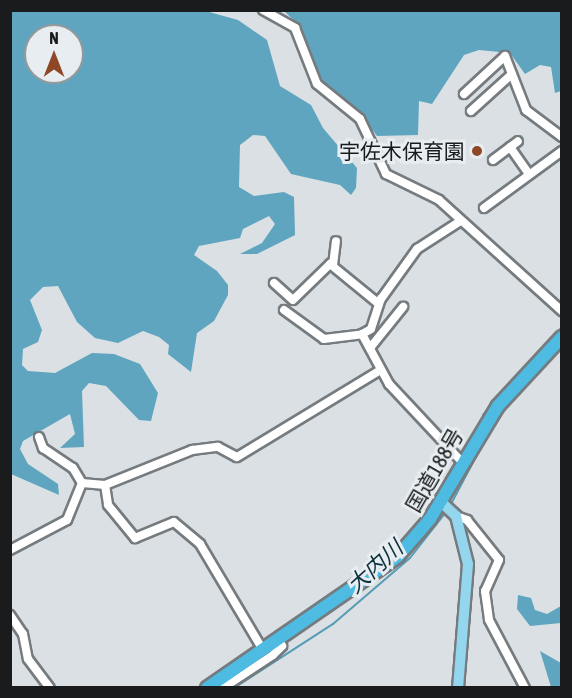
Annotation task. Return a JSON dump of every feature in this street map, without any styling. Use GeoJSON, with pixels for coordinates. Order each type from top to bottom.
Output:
{"type":"FeatureCollection","features":[{"type":"Feature","properties":{"kind":"highway","name":"国道188号"},"geometry":{"type":"LineString","coordinates":[[207,687],[398,556],[448,508],[462,462],[498,406],[561,337]]}},
{"type":"Feature","properties":{"kind":"main road"},"geometry":{"type":"LineString","coordinates":[[448,508],[469,574],[458,687]]}},
{"type":"Feature","properties":{"kind":"street"},"geometry":{"type":"LineString","coordinates":[[263,10],[295,28],[317,84],[360,118],[386,174],[434,196],[459,222],[561,311]]}},
{"type":"Feature","properties":{"kind":"street"},"geometry":{"type":"LineString","coordinates":[[464,94],[505,56],[526,110],[561,137]]}},
{"type":"Feature","properties":{"kind":"street"},"geometry":{"type":"LineString","coordinates":[[471,111],[512,74]]}},
{"type":"Feature","properties":{"kind":"street"},"geometry":{"type":"LineString","coordinates":[[493,160],[518,141]]}},
{"type":"Feature","properties":{"kind":"street"},"geometry":{"type":"LineString","coordinates":[[510,147],[529,174]]}},
{"type":"Feature","properties":{"kind":"street"},"geometry":{"type":"LineString","coordinates":[[484,208],[561,151]]}},
{"type":"Feature","properties":{"kind":"street"},"geometry":{"type":"LineString","coordinates":[[284,310],[324,339],[362,334],[371,329],[380,304],[417,249],[459,222]]}},
{"type":"Feature","properties":{"kind":"street"},"geometry":{"type":"LineString","coordinates":[[274,284],[293,300],[333,265],[336,241]]}},
{"type":"Feature","properties":{"kind":"street"},"geometry":{"type":"LineString","coordinates":[[333,265],[380,304]]}},
{"type":"Feature","properties":{"kind":"street"},"geometry":{"type":"LineString","coordinates":[[370,348],[404,307]]}},
{"type":"Feature","properties":{"kind":"street"},"geometry":{"type":"LineString","coordinates":[[362,334],[380,371],[462,462]]}},
{"type":"Feature","properties":{"kind":"street"},"geometry":{"type":"LineString","coordinates":[[82,483],[105,485],[192,450],[218,447],[237,457],[380,371]]}},
{"type":"Feature","properties":{"kind":"street"},"geometry":{"type":"LineString","coordinates":[[39,437],[43,448],[73,468],[82,483]]}},
{"type":"Feature","properties":{"kind":"street"},"geometry":{"type":"LineString","coordinates":[[10,550],[67,520],[82,483]]}},
{"type":"Feature","properties":{"kind":"street"},"geometry":{"type":"LineString","coordinates":[[105,485],[108,506],[135,538],[174,522],[200,544],[263,650]]}},
{"type":"Feature","properties":{"kind":"street"},"geometry":{"type":"LineString","coordinates":[[448,508],[467,520],[499,560],[485,591],[489,620],[525,687]]}},
{"type":"Feature","properties":{"kind":"street"},"geometry":{"type":"LineString","coordinates":[[10,615],[23,633],[28,659],[50,687]]}},
{"type":"Feature","properties":{"kind":"street"},"geometry":{"type":"LineString","coordinates":[[223,687],[273,655],[282,646],[278,639]]}},
{"type":"Feature","properties":{"kind":"shaded area"},"geometry":{"type":"Polygon","coordinates":[[[202,10],[238,20],[267,40],[280,86],[311,105],[323,128],[357,168],[356,188],[351,195],[340,185],[291,174],[265,136],[253,135],[240,145],[239,187],[254,196],[284,192],[294,197],[295,235],[257,254],[240,254],[262,243],[275,224],[269,216],[243,229],[240,238],[199,246],[194,255],[217,271],[228,285],[228,295],[214,321],[197,333],[191,372],[168,354],[169,345],[159,337],[143,331],[118,343],[95,338],[77,322],[58,286],[43,287],[30,300],[42,330],[38,342],[23,349],[22,365],[28,371],[55,373],[92,353],[114,354],[140,364],[158,393],[151,421],[139,420],[106,386],[89,383],[82,391],[84,447],[60,448],[75,434],[70,414],[23,441],[20,449],[28,464],[58,484],[59,495],[11,474],[11,11],[202,10]]]}},
{"type":"Feature","properties":{"kind":"shaded area"},"geometry":{"type":"Polygon","coordinates":[[[284,11],[561,11],[561,91],[555,93],[551,67],[540,65],[525,74],[510,53],[479,50],[464,55],[432,104],[419,101],[418,135],[377,136],[356,108],[323,83],[301,27],[284,11]]]}},
{"type":"Feature","properties":{"kind":"shaded area"},"geometry":{"type":"Polygon","coordinates":[[[518,595],[531,598],[535,610],[547,614],[561,606],[561,623],[530,626],[517,609],[518,595]]]}},
{"type":"Feature","properties":{"kind":"shaded area"},"geometry":{"type":"Polygon","coordinates":[[[540,651],[561,663],[561,687],[551,687],[540,651]]]}},
{"type":"Feature","properties":{"kind":"waterway","name":"大内川"},"geometry":{"type":"LineString","coordinates":[[483,415],[562,327]]}},
{"type":"Feature","properties":{"kind":"waterway","name":"大内川"},"geometry":{"type":"LineString","coordinates":[[451,504],[490,430]]}},
{"type":"Feature","properties":{"kind":"waterway","name":"大内川"},"geometry":{"type":"LineString","coordinates":[[234,688],[333,624],[410,558],[446,512]]}},
{"type":"Feature","properties":{"kind":"place","name":"宇佐木保育園"},"geometry":{"type":"Point","coordinates":[477,151]}}]}
